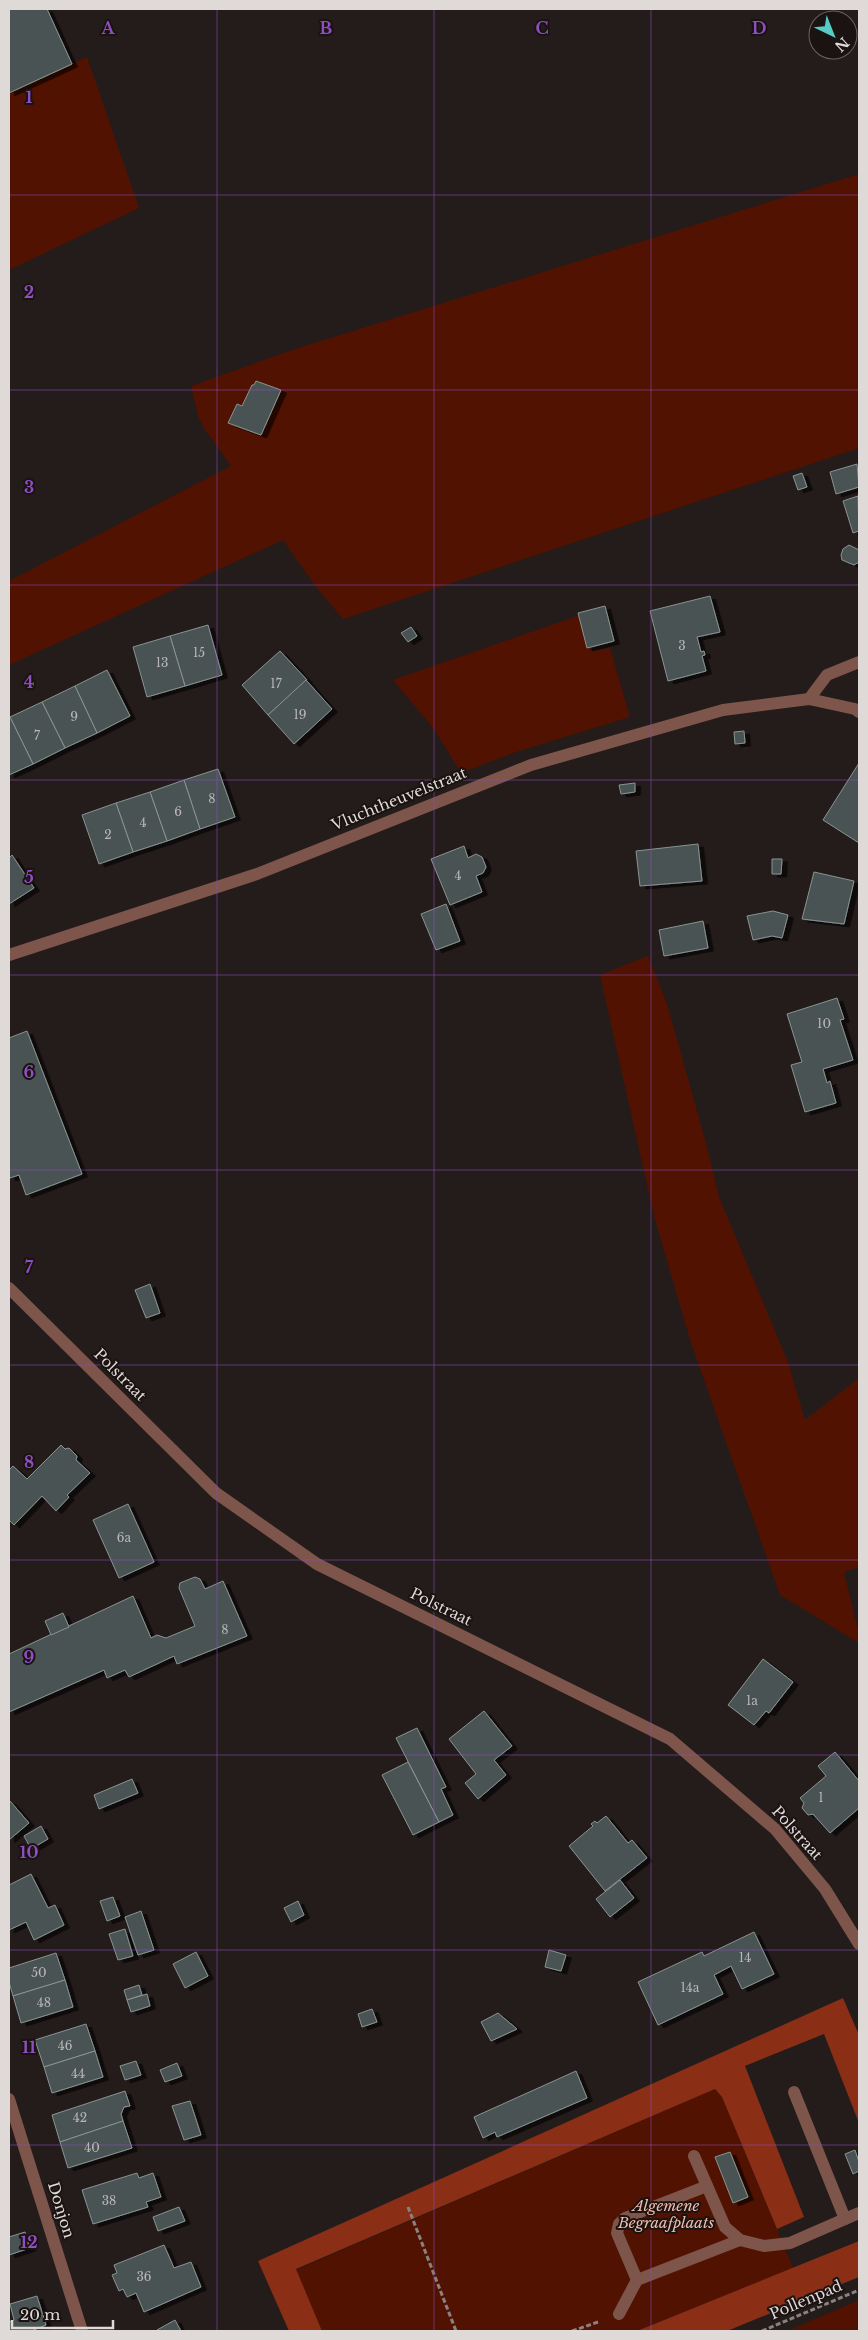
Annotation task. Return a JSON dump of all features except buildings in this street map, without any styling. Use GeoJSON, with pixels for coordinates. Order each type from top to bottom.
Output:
{"type":"FeatureCollection","features":[{"type":"Feature","properties":{"kind":"street"},"geometry":{"type":"LineString","coordinates":[[809,699],[827,675],[859,662]]}},
{"type":"Feature","properties":{"kind":"street","name":"Vluchtheuvelstraat"},"geometry":{"type":"LineString","coordinates":[[9,956],[257,874],[531,765],[723,710],[809,699],[855,709],[859,712]]}},
{"type":"Feature","properties":{"kind":"street","name":"Polstraat"},"geometry":{"type":"LineString","coordinates":[[9,1288],[216,1493],[317,1564],[670,1739],[775,1828],[825,1889],[859,1944]]}},
{"type":"Feature","properties":{"kind":"street"},"geometry":{"type":"LineString","coordinates":[[794,2092],[845,2219]]}},
{"type":"Feature","properties":{"kind":"street","name":"Donjon"},"geometry":{"type":"LineString","coordinates":[[9,2100],[82,2331]]}},
{"type":"Feature","properties":{"kind":"street"},"geometry":{"type":"LineString","coordinates":[[694,2156],[725,2227],[740,2240],[764,2246],[790,2243],[859,2213]]}},
{"type":"Feature","properties":{"kind":"street"},"geometry":{"type":"LineString","coordinates":[[636,2280],[616,2233],[619,2224],[625,2218],[707,2186]]}},
{"type":"Feature","properties":{"kind":"street"},"geometry":{"type":"LineString","coordinates":[[619,2314],[636,2280],[740,2240]]}},
{"type":"Feature","properties":{"kind":"path"},"geometry":{"type":"LineString","coordinates":[[408,2207],[456,2331]]}},
{"type":"Feature","properties":{"kind":"path","name":"Pollenpad"},"geometry":{"type":"LineString","coordinates":[[762,2331],[859,2290]]}},
{"type":"Feature","properties":{"kind":"green space"},"geometry":{"type":"Polygon","coordinates":[[[87,57],[139,208],[9,270],[9,93],[87,57]]]}},
{"type":"Feature","properties":{"kind":"green space"},"geometry":{"type":"Polygon","coordinates":[[[859,174],[859,448],[343,619],[316,587],[283,540],[9,665],[9,581],[231,466],[204,428],[198,416],[191,386],[295,349],[859,174]]]}},
{"type":"Feature","properties":{"kind":"green space"},"geometry":{"type":"Polygon","coordinates":[[[580,615],[591,651],[610,648],[630,717],[516,752],[461,773],[434,729],[393,680],[580,615]]]}},
{"type":"Feature","properties":{"kind":"green space"},"geometry":{"type":"Polygon","coordinates":[[[648,956],[667,1004],[719,1197],[788,1362],[805,1420],[859,1378],[859,1567],[844,1572],[859,1634],[859,1643],[780,1595],[691,1343],[654,1216],[600,975],[648,956]]]}},
{"type":"Feature","properties":{"kind":"green space","name":"Algemene Begraafplaats"},"geometry":{"type":"Polygon","coordinates":[[[715,2089],[722,2097],[793,2268],[637,2331],[322,2331],[296,2270],[715,2089]]]}},
{"type":"Feature","properties":{"kind":"green space"},"geometry":{"type":"Polygon","coordinates":[[[859,2300],[859,2331],[787,2331],[859,2300]]]}},
{"type":"Feature","properties":{"kind":"shaded area"},"geometry":{"type":"Polygon","coordinates":[[[843,1998],[859,2035],[859,2123],[824,2034],[745,2066],[804,2217],[777,2229],[722,2097],[715,2089],[296,2269],[322,2331],[289,2331],[258,2261],[843,1998]]]}},
{"type":"Feature","properties":{"kind":"shaded area"},"geometry":{"type":"Polygon","coordinates":[[[859,2241],[859,2277],[727,2331],[637,2331],[859,2241]]]}}]}
